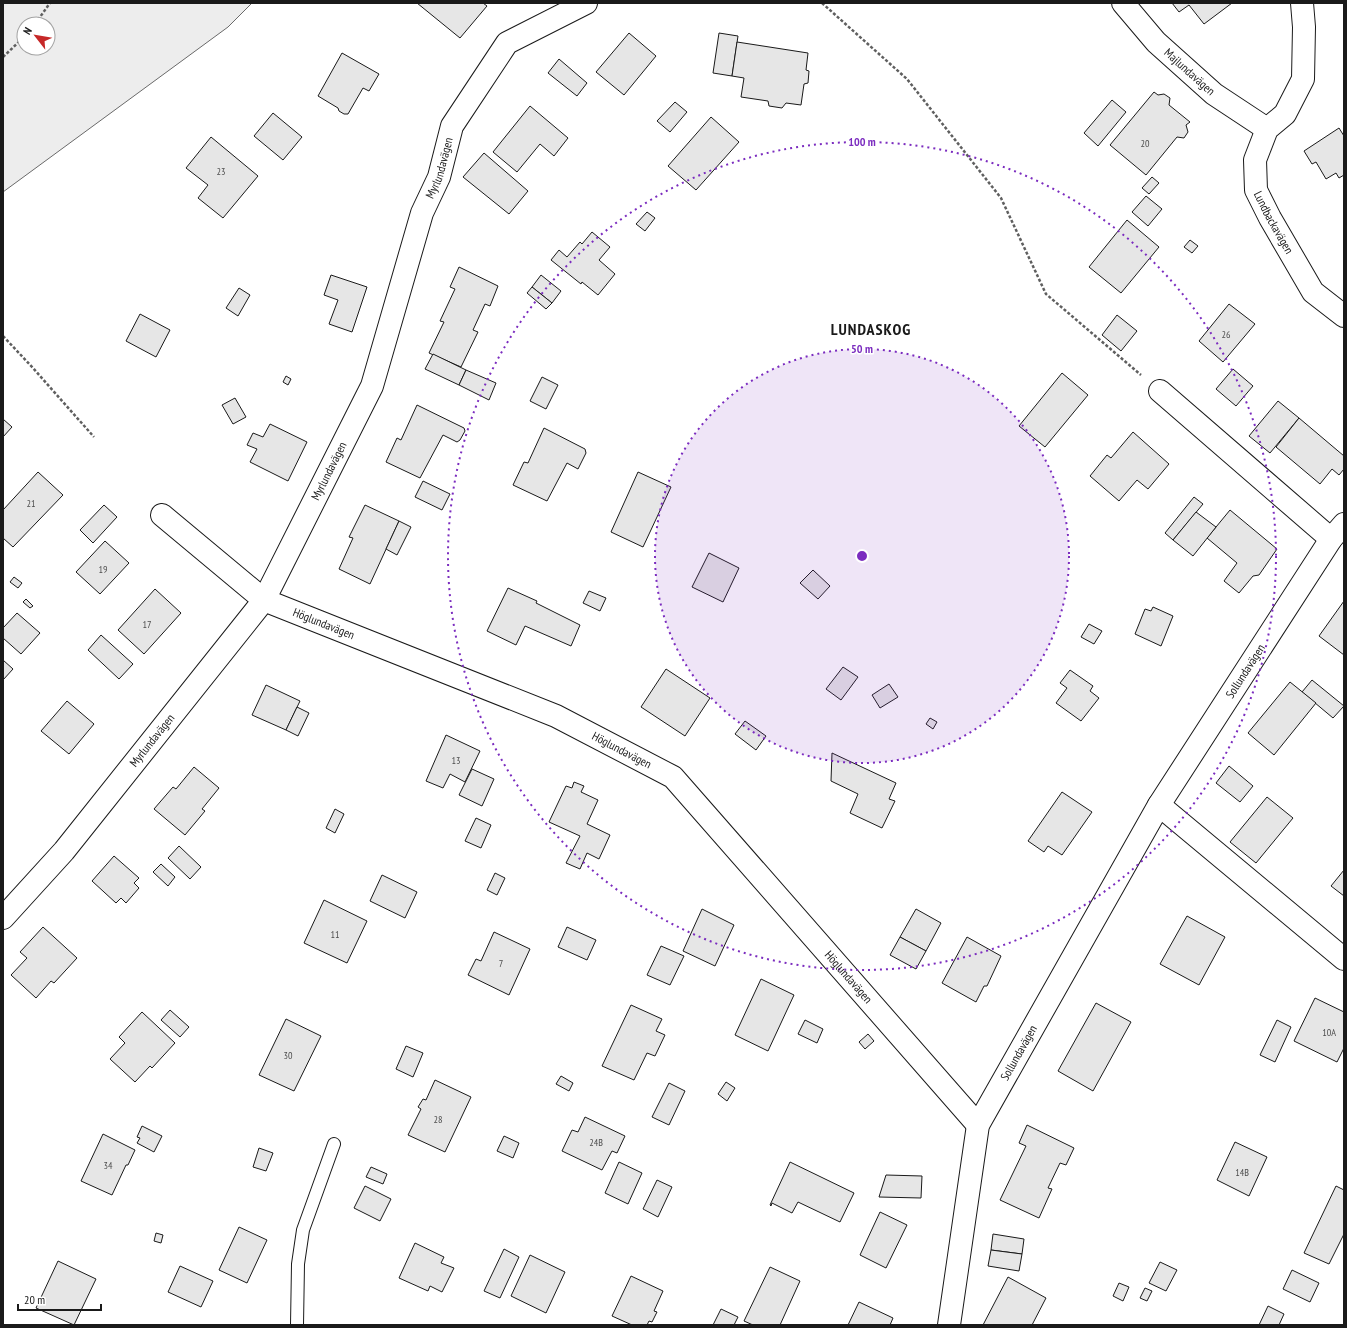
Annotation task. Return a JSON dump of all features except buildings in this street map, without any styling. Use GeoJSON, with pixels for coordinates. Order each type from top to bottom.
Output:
{"type":"FeatureCollection","features":[{"type":"Feature","properties":{"kind":"street","name":"Myrlundavägen"},"geometry":{"type":"LineString","coordinates":[[3,918],[64,851],[264,600],[372,386],[420,220],[438,177],[452,126],[508,43],[586,3]]}},
{"type":"Feature","properties":{"kind":"street","name":"Majlundavägen"},"geometry":{"type":"LineString","coordinates":[[1123,3],[1156,42],[1214,94],[1267,129]]}},
{"type":"Feature","properties":{"kind":"street","name":"Lundbackavägen"},"geometry":{"type":"LineString","coordinates":[[1302,3],[1304,27],[1303,79],[1284,114],[1267,129],[1255,160],[1256,190],[1270,218],[1313,292],[1344,316]]}},
{"type":"Feature","properties":{"kind":"street","name":"Sollundavägen"},"geometry":{"type":"LineString","coordinates":[[949,1325],[978,1125],[1159,805],[1338,531],[1160,391]]}},
{"type":"Feature","properties":{"kind":"street","name":"Höglundavägen"},"geometry":{"type":"LineString","coordinates":[[162,515],[264,600],[556,716],[673,777],[978,1125]]}},
{"type":"Feature","properties":{"kind":"street"},"geometry":{"type":"LineString","coordinates":[[1159,805],[1344,959]]}},
{"type":"Feature","properties":{"kind":"lane"},"geometry":{"type":"LineString","coordinates":[[297,1325],[298,1264],[303,1230],[334,1144]]}},
{"type":"Feature","properties":{"kind":"path"},"geometry":{"type":"LineString","coordinates":[[41,16],[50,3]]}},
{"type":"Feature","properties":{"kind":"path"},"geometry":{"type":"LineString","coordinates":[[822,3],[907,79],[1001,198],[1046,294],[1160,391]]}},
{"type":"Feature","properties":{"kind":"path"},"geometry":{"type":"LineString","coordinates":[[3,57],[16,45]]}},
{"type":"Feature","properties":{"kind":"path"},"geometry":{"type":"LineString","coordinates":[[3,336],[34,368],[94,437]]}},
{"type":"Feature","properties":{"kind":"shaded area"},"geometry":{"type":"Polygon","coordinates":[[[3,3],[252,3],[228,27],[3,192],[3,3]]]}},
{"type":"Feature","properties":{"kind":"district","name":"LUNDASKOG"},"geometry":{"type":"Point","coordinates":[871,329]}}]}
